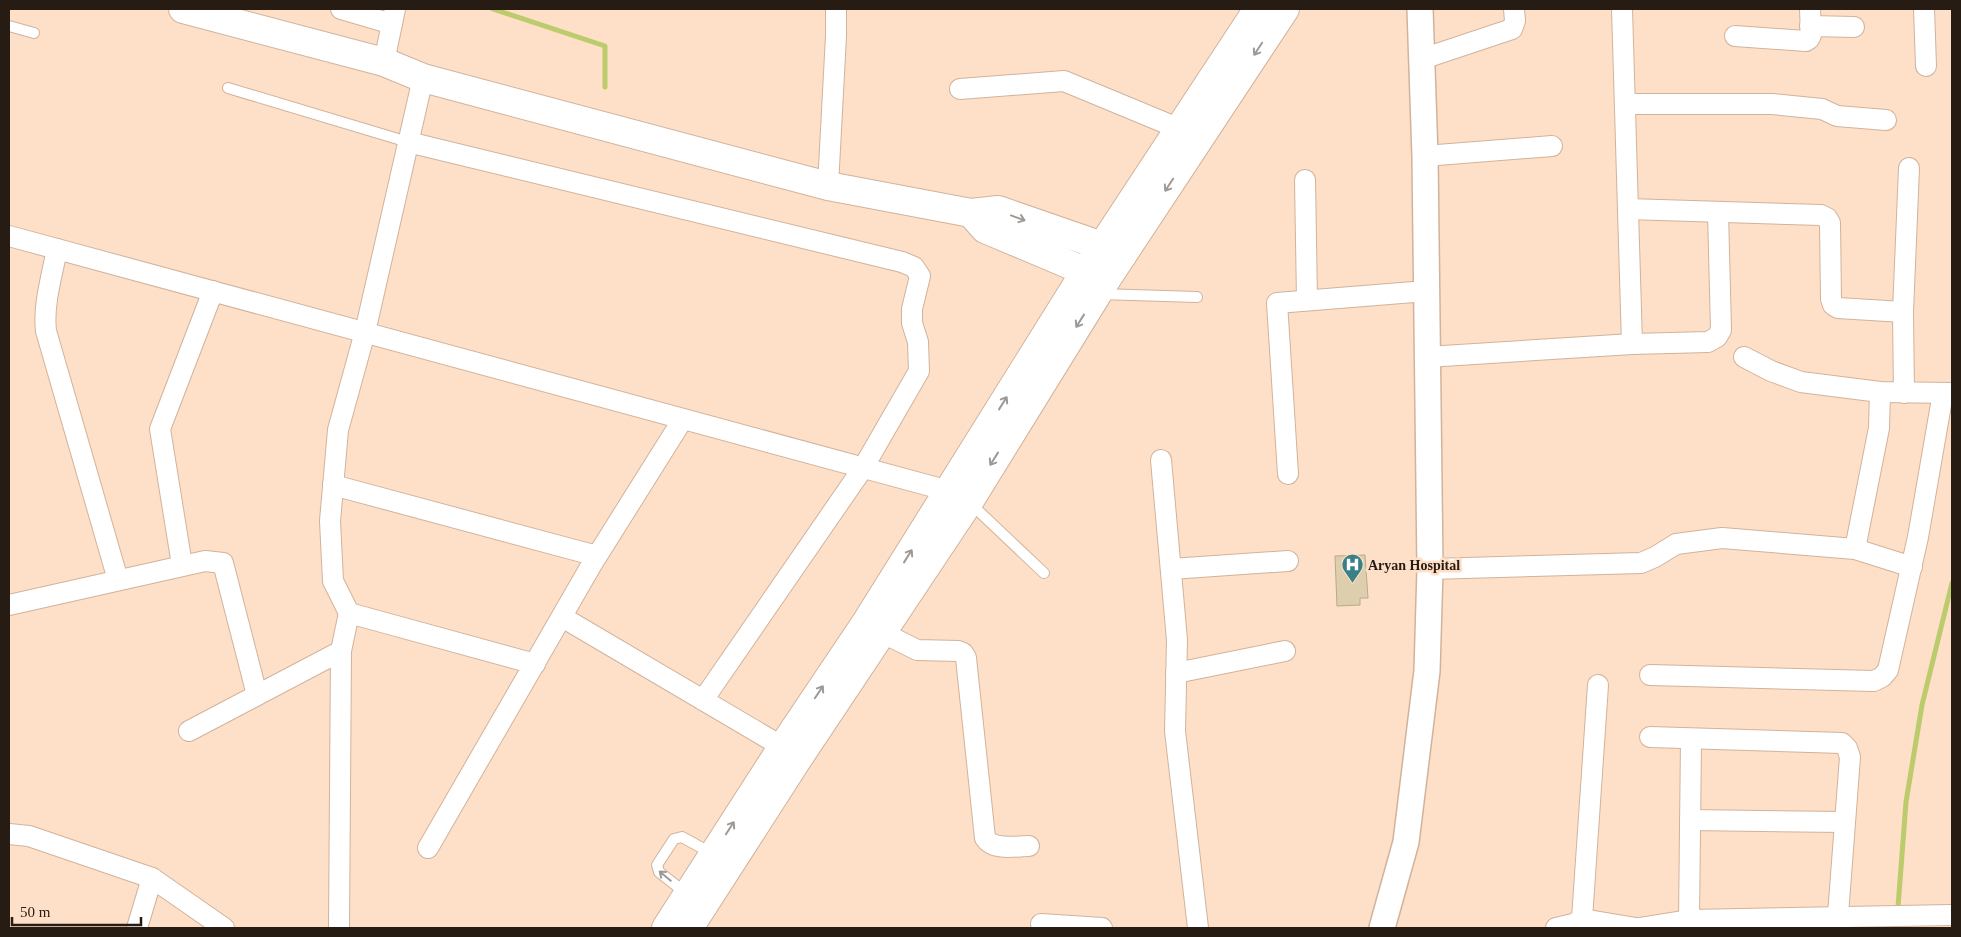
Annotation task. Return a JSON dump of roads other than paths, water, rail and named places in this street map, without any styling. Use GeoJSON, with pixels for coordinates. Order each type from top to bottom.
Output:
{"type":"FeatureCollection","features":[{"type":"Feature","properties":{"kind":"main road"},"geometry":{"type":"LineString","coordinates":[[184,9],[384,62],[423,78],[828,186],[971,213],[998,210],[1112,251]]}},
{"type":"Feature","properties":{"kind":"main road"},"geometry":{"type":"LineString","coordinates":[[1190,133],[1258,9]]}},
{"type":"Feature","properties":{"kind":"main road"},"geometry":{"type":"LineString","coordinates":[[666,928],[696,899],[875,627],[1096,282],[1112,251],[1190,133],[1285,9]]}},
{"type":"Feature","properties":{"kind":"main road"},"geometry":{"type":"LineString","coordinates":[[971,213],[986,228],[1096,282]]}},
{"type":"Feature","properties":{"kind":"main road"},"geometry":{"type":"LineString","coordinates":[[689,928],[696,899]]}},
{"type":"Feature","properties":{"kind":"street"},"geometry":{"type":"LineString","coordinates":[[342,9],[393,16],[384,62]]}},
{"type":"Feature","properties":{"kind":"street"},"geometry":{"type":"LineString","coordinates":[[828,186],[836,9]]}},
{"type":"Feature","properties":{"kind":"street"},"geometry":{"type":"LineString","coordinates":[[1382,928],[1406,842],[1427,670],[1430,569],[1425,156],[1420,9]]}},
{"type":"Feature","properties":{"kind":"street"},"geometry":{"type":"LineString","coordinates":[[1422,59],[1512,29],[1515,21],[1514,9]]}},
{"type":"Feature","properties":{"kind":"street"},"geometry":{"type":"LineString","coordinates":[[1622,9],[1632,344]]}},
{"type":"Feature","properties":{"kind":"street"},"geometry":{"type":"LineString","coordinates":[[1924,9],[1926,66]]}},
{"type":"Feature","properties":{"kind":"street"},"geometry":{"type":"LineString","coordinates":[[1735,36],[1806,40],[1811,36],[1810,18],[1854,27]]}},
{"type":"Feature","properties":{"kind":"street"},"geometry":{"type":"LineString","coordinates":[[339,928],[341,651],[349,613],[333,581],[330,521],[338,430],[365,332],[423,78]]}},
{"type":"Feature","properties":{"kind":"street"},"geometry":{"type":"LineString","coordinates":[[960,89],[1064,81],[1190,133]]}},
{"type":"Feature","properties":{"kind":"street"},"geometry":{"type":"LineString","coordinates":[[1625,104],[1772,104],[1822,109],[1837,116],[1886,120]]}},
{"type":"Feature","properties":{"kind":"street"},"geometry":{"type":"LineString","coordinates":[[408,142],[902,262],[914,267],[920,276],[912,309],[912,323],[918,342],[919,371],[862,468],[703,700]]}},
{"type":"Feature","properties":{"kind":"street"},"geometry":{"type":"LineString","coordinates":[[1425,156],[1552,146]]}},
{"type":"Feature","properties":{"kind":"street"},"geometry":{"type":"LineString","coordinates":[[1904,393],[1903,312],[1909,168]]}},
{"type":"Feature","properties":{"kind":"street"},"geometry":{"type":"LineString","coordinates":[[1305,180],[1307,300]]}},
{"type":"Feature","properties":{"kind":"street"},"geometry":{"type":"LineString","coordinates":[[1628,209],[1821,215],[1827,218],[1830,223],[1831,299],[1834,305],[1838,308],[1903,312]]}},
{"type":"Feature","properties":{"kind":"street"},"geometry":{"type":"LineString","coordinates":[[1427,357],[1632,344],[1708,342],[1717,337],[1721,330],[1718,212]]}},
{"type":"Feature","properties":{"kind":"street"},"geometry":{"type":"LineString","coordinates":[[9,236],[212,290],[959,496]]}},
{"type":"Feature","properties":{"kind":"street"},"geometry":{"type":"LineString","coordinates":[[57,249],[44,318],[46,332],[118,580]]}},
{"type":"Feature","properties":{"kind":"street"},"geometry":{"type":"LineString","coordinates":[[182,566],[160,429],[212,290]]}},
{"type":"Feature","properties":{"kind":"street"},"geometry":{"type":"LineString","coordinates":[[1288,474],[1277,302],[1426,290]]}},
{"type":"Feature","properties":{"kind":"street"},"geometry":{"type":"LineString","coordinates":[[1650,675],[1874,681],[1882,677],[1888,670],[1912,567],[1947,393],[1880,392],[1801,382],[1771,371],[1744,357]]}},
{"type":"Feature","properties":{"kind":"street"},"geometry":{"type":"LineString","coordinates":[[1856,549],[1879,428],[1880,392]]}},
{"type":"Feature","properties":{"kind":"street"},"geometry":{"type":"LineString","coordinates":[[428,848],[597,556],[683,419]]}},
{"type":"Feature","properties":{"kind":"street"},"geometry":{"type":"LineString","coordinates":[[1161,460],[1177,640],[1175,731],[1198,928]]}},
{"type":"Feature","properties":{"kind":"street"},"geometry":{"type":"LineString","coordinates":[[333,485],[597,556]]}},
{"type":"Feature","properties":{"kind":"street"},"geometry":{"type":"LineString","coordinates":[[1430,569],[1641,563],[1676,544],[1722,538],[1856,549],[1912,567]]}},
{"type":"Feature","properties":{"kind":"street"},"geometry":{"type":"LineString","coordinates":[[9,605],[205,561],[223,563],[257,695]]}},
{"type":"Feature","properties":{"kind":"street"},"geometry":{"type":"LineString","coordinates":[[1171,569],[1288,561]]}},
{"type":"Feature","properties":{"kind":"street"},"geometry":{"type":"LineString","coordinates":[[349,613],[535,664]]}},
{"type":"Feature","properties":{"kind":"street"},"geometry":{"type":"LineString","coordinates":[[562,617],[791,752]]}},
{"type":"Feature","properties":{"kind":"street"},"geometry":{"type":"LineString","coordinates":[[875,627],[917,650],[958,650],[963,653],[966,658],[985,838],[989,844],[994,846],[1030,846]]}},
{"type":"Feature","properties":{"kind":"street"},"geometry":{"type":"LineString","coordinates":[[189,731],[341,651]]}},
{"type":"Feature","properties":{"kind":"street"},"geometry":{"type":"LineString","coordinates":[[1176,673],[1285,651]]}},
{"type":"Feature","properties":{"kind":"street"},"geometry":{"type":"LineString","coordinates":[[1582,919],[1598,685]]}},
{"type":"Feature","properties":{"kind":"street"},"geometry":{"type":"LineString","coordinates":[[1650,737],[1690,740],[1842,743],[1847,748],[1850,756],[1837,922]]}},
{"type":"Feature","properties":{"kind":"street"},"geometry":{"type":"LineString","coordinates":[[1689,920],[1690,740]]}},
{"type":"Feature","properties":{"kind":"street"},"geometry":{"type":"LineString","coordinates":[[1690,820],[1844,822]]}},
{"type":"Feature","properties":{"kind":"street"},"geometry":{"type":"LineString","coordinates":[[9,834],[29,836],[152,878],[224,928]]}},
{"type":"Feature","properties":{"kind":"street"},"geometry":{"type":"LineString","coordinates":[[137,928],[152,878]]}},
{"type":"Feature","properties":{"kind":"street"},"geometry":{"type":"LineString","coordinates":[[1556,928],[1573,924],[1582,919],[1637,928],[1689,920],[1837,922],[1952,914]]}},
{"type":"Feature","properties":{"kind":"street"},"geometry":{"type":"LineString","coordinates":[[1041,924],[1102,928]]}},
{"type":"Feature","properties":{"kind":"lane"},"geometry":{"type":"LineString","coordinates":[[9,26],[34,33]]}},
{"type":"Feature","properties":{"kind":"lane"},"geometry":{"type":"LineString","coordinates":[[228,88],[408,142]]}},
{"type":"Feature","properties":{"kind":"lane"},"geometry":{"type":"LineString","coordinates":[[1096,282],[1197,297]]}},
{"type":"Feature","properties":{"kind":"lane"},"geometry":{"type":"LineString","coordinates":[[959,496],[1044,573]]}},
{"type":"Feature","properties":{"kind":"lane"},"geometry":{"type":"LineString","coordinates":[[696,899],[660,872],[657,865],[674,839],[678,837],[682,837],[722,859]]}},
{"type":"Feature","properties":{"kind":"waterway"},"geometry":{"type":"LineString","coordinates":[[493,9],[605,46],[605,87]]}},
{"type":"Feature","properties":{"kind":"waterway"},"geometry":{"type":"LineString","coordinates":[[1898,907],[1906,802],[1922,705],[1952,583]]}},
{"type":"Feature","properties":{"kind":"place","name":"Aryan Hospital"},"geometry":{"type":"Point","coordinates":[1352,584]}}]}
